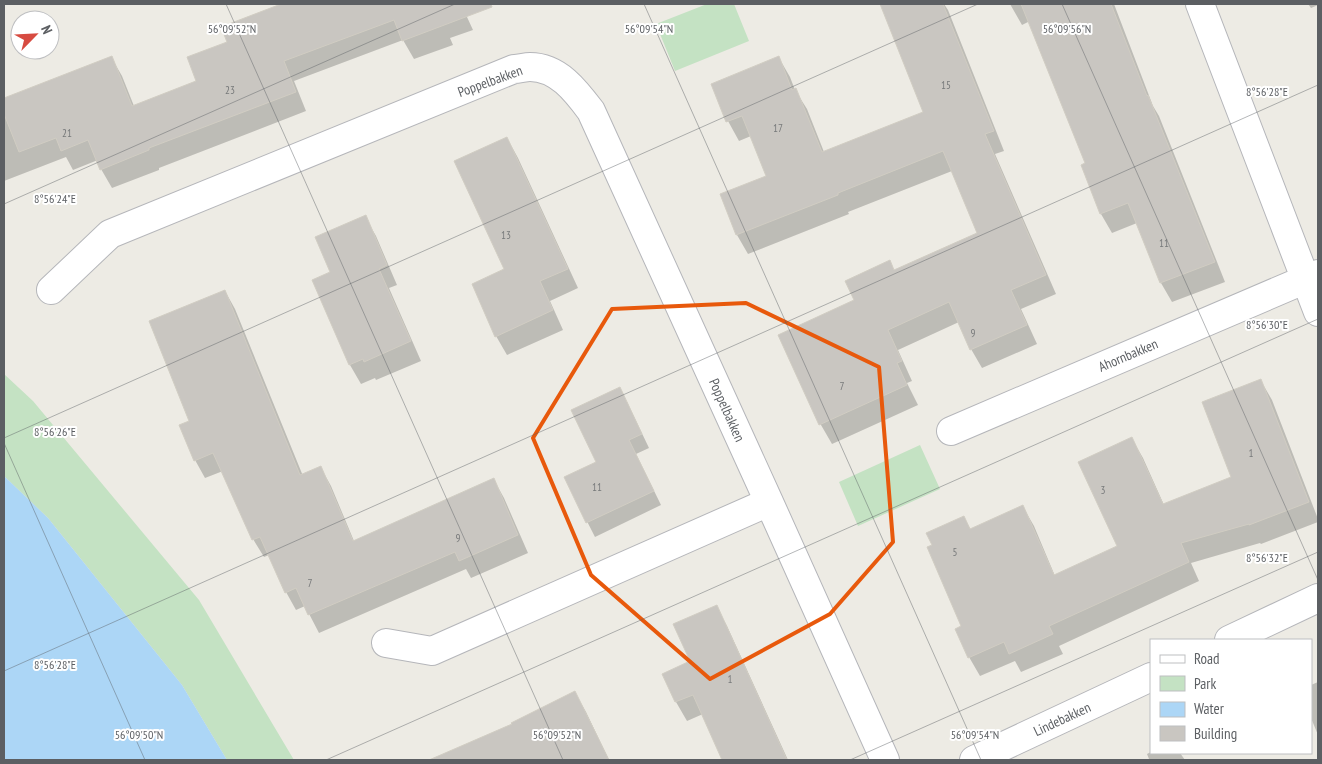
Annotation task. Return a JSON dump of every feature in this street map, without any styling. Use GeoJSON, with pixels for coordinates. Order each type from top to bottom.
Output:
{"type":"FeatureCollection","features":[{"type":"Feature","properties":{"kind":"street"},"geometry":{"type":"LineString","coordinates":[[1200,4],[1312,276],[1318,312]]}},
{"type":"Feature","properties":{"kind":"street","name":"Poppelbakken"},"geometry":{"type":"LineString","coordinates":[[51,290],[110,234],[514,70],[531,67],[547,70],[558,76],[574,88],[591,111],[885,760]]}},
{"type":"Feature","properties":{"kind":"street","name":"Ahornbakken"},"geometry":{"type":"LineString","coordinates":[[951,431],[1312,276]]}},
{"type":"Feature","properties":{"kind":"street"},"geometry":{"type":"LineString","coordinates":[[386,643],[432,651],[769,502]]}},
{"type":"Feature","properties":{"kind":"street"},"geometry":{"type":"LineString","coordinates":[[1231,639],[1318,598]]}},
{"type":"Feature","properties":{"kind":"street","name":"Lindebakken"},"geometry":{"type":"LineString","coordinates":[[974,760],[1150,677]]}},
{"type":"Feature","properties":{"kind":"highlighted area"},"geometry":{"type":"Polygon","coordinates":[[[746,303],[879,367],[893,542],[830,614],[710,679],[591,575],[533,438],[612,309],[746,303]]]}},
{"type":"Feature","properties":{"kind":"green space"},"geometry":{"type":"Polygon","coordinates":[[[707,4],[734,4],[749,41],[675,71],[656,24],[707,4]]]}},
{"type":"Feature","properties":{"kind":"green space"},"geometry":{"type":"Polygon","coordinates":[[[4,374],[33,401],[199,600],[294,760],[227,760],[182,685],[48,518],[4,476],[4,374]]]}},
{"type":"Feature","properties":{"kind":"green space"},"geometry":{"type":"Polygon","coordinates":[[[920,445],[940,489],[858,526],[839,482],[920,445]]]}},
{"type":"Feature","properties":{"kind":"water"},"geometry":{"type":"Polygon","coordinates":[[[4,476],[48,518],[182,685],[227,760],[4,760],[4,476]]]}},
{"type":"Feature","properties":{"kind":"building"},"geometry":{"type":"Polygon","coordinates":[[[281,4],[491,4],[492,7],[402,41],[394,20],[284,61],[296,92],[149,148],[149,150],[100,170],[88,140],[61,151],[56,138],[19,152],[4,114],[4,98],[112,56],[132,106],[196,81],[187,57],[227,42],[221,27],[281,4]]]}},
{"type":"Feature","properties":{"kind":"building"},"geometry":{"type":"Polygon","coordinates":[[[880,4],[943,4],[994,131],[985,134],[1046,275],[1011,290],[1027,325],[970,350],[949,302],[888,330],[902,361],[897,363],[907,385],[819,425],[778,335],[854,300],[845,281],[890,260],[894,270],[977,233],[943,151],[736,235],[720,194],[766,176],[742,116],[726,122],[711,84],[779,56],[792,90],[796,88],[822,152],[923,112],[880,4]]]}},
{"type":"Feature","properties":{"kind":"building"},"geometry":{"type":"Polygon","coordinates":[[[1021,4],[1111,4],[1215,262],[1160,283],[1128,203],[1100,214],[1081,165],[1085,163],[1021,4]]]}},
{"type":"Feature","properties":{"kind":"building"},"geometry":{"type":"Polygon","coordinates":[[[507,137],[568,269],[540,281],[553,310],[495,337],[472,284],[504,269],[454,161],[507,137]]]}},
{"type":"Feature","properties":{"kind":"building"},"geometry":{"type":"Polygon","coordinates":[[[366,215],[387,265],[379,269],[411,341],[364,362],[363,359],[349,365],[312,280],[330,272],[315,237],[366,215]]]}},
{"type":"Feature","properties":{"kind":"building"},"geometry":{"type":"Polygon","coordinates":[[[225,290],[300,475],[321,466],[353,541],[494,478],[518,535],[459,561],[455,552],[308,615],[296,588],[285,593],[260,537],[252,540],[213,453],[194,461],[179,425],[189,421],[149,321],[225,290]]]}},
{"type":"Feature","properties":{"kind":"building"},"geometry":{"type":"Polygon","coordinates":[[[1261,379],[1309,502],[1249,525],[1181,543],[1189,562],[1049,626],[1053,634],[1009,654],[1004,642],[968,658],[955,629],[961,626],[927,547],[932,545],[926,533],[964,516],[970,529],[1023,505],[1054,575],[1117,546],[1078,462],[1132,437],[1163,504],[1231,477],[1202,402],[1261,379]]]}},
{"type":"Feature","properties":{"kind":"building"},"geometry":{"type":"Polygon","coordinates":[[[620,387],[642,434],[629,440],[654,491],[586,523],[564,477],[596,462],[571,410],[620,387]]]}},
{"type":"Feature","properties":{"kind":"building"},"geometry":{"type":"Polygon","coordinates":[[[717,605],[787,760],[722,760],[693,695],[675,702],[662,674],[690,661],[673,624],[717,605]]]}},
{"type":"Feature","properties":{"kind":"building"},"geometry":{"type":"Polygon","coordinates":[[[575,691],[609,760],[429,760],[512,724],[575,691]]]}}]}
